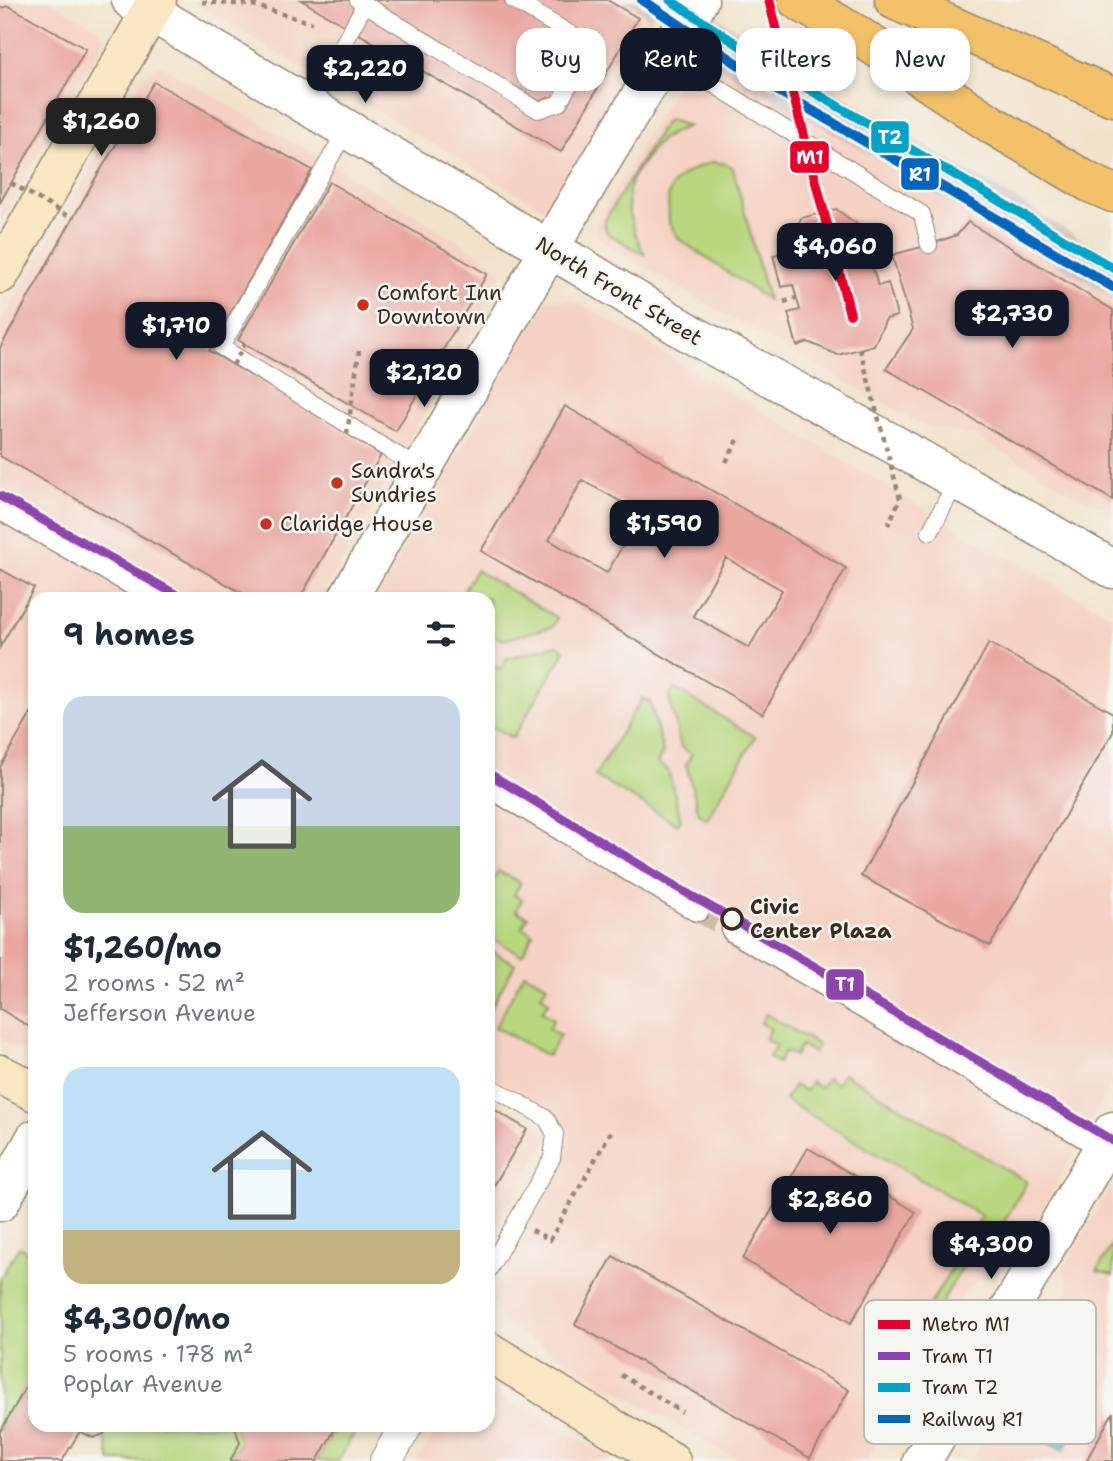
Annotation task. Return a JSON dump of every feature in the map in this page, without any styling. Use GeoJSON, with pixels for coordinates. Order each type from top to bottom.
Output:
{"type":"FeatureCollection","features":[{"type":"Feature","properties":{"kind":"highway"},"geometry":{"type":"LineString","coordinates":[[797,0],[856,34],[994,126],[1090,183],[1113,193]]}},
{"type":"Feature","properties":{"kind":"highway"},"geometry":{"type":"LineString","coordinates":[[894,0],[957,28]]}},
{"type":"Feature","properties":{"kind":"highway"},"geometry":{"type":"LineString","coordinates":[[970,32],[1113,74]]}},
{"type":"Feature","properties":{"kind":"highway"},"geometry":{"type":"LineString","coordinates":[[970,34],[1113,97]]}},
{"type":"Feature","properties":{"kind":"main road"},"geometry":{"type":"LineString","coordinates":[[0,274],[146,4]]}},
{"type":"Feature","properties":{"kind":"main road"},"geometry":{"type":"LineString","coordinates":[[0,1074],[28,1088]]}},
{"type":"Feature","properties":{"kind":"main road"},"geometry":{"type":"LineString","coordinates":[[495,1355],[654,1457]]}},
{"type":"Feature","properties":{"kind":"street"},"geometry":{"type":"LineString","coordinates":[[682,28],[699,0]]}},
{"type":"Feature","properties":{"kind":"street","name":"North Front Street"},"geometry":{"type":"LineString","coordinates":[[146,4],[309,106],[692,335],[895,445],[1113,569]]}},
{"type":"Feature","properties":{"kind":"street"},"geometry":{"type":"LineString","coordinates":[[351,592],[644,91]]}},
{"type":"Feature","properties":{"kind":"street"},"geometry":{"type":"LineString","coordinates":[[0,507],[149,592]]}},
{"type":"Feature","properties":{"kind":"street"},"geometry":{"type":"LineString","coordinates":[[495,788],[697,909]]}},
{"type":"Feature","properties":{"kind":"street"},"geometry":{"type":"LineString","coordinates":[[748,938],[1110,1143],[1080,1186],[1015,1300]]}},
{"type":"Feature","properties":{"kind":"street"},"geometry":{"type":"LineString","coordinates":[[0,1202],[28,1152]]}},
{"type":"Feature","properties":{"kind":"street"},"geometry":{"type":"LineString","coordinates":[[386,1461],[402,1432]]}},
{"type":"Feature","properties":{"kind":"street"},"geometry":{"type":"LineString","coordinates":[[922,1461],[932,1444]]}},
{"type":"Feature","properties":{"kind":"lane"},"geometry":{"type":"LineString","coordinates":[[309,106],[362,2],[538,110],[559,103],[583,60],[582,41],[513,0]]}},
{"type":"Feature","properties":{"kind":"lane"},"geometry":{"type":"LineString","coordinates":[[722,90],[922,214],[929,245]]}},
{"type":"Feature","properties":{"kind":"lane"},"geometry":{"type":"LineString","coordinates":[[347,129],[221,347],[422,471]]}},
{"type":"Feature","properties":{"kind":"lane"},"geometry":{"type":"LineString","coordinates":[[930,532],[957,481]]}},
{"type":"Feature","properties":{"kind":"lane"},"geometry":{"type":"LineString","coordinates":[[495,1089],[546,1118],[555,1134],[552,1158],[495,1258]]}},
{"type":"Feature","properties":{"kind":"path"},"geometry":{"type":"LineString","coordinates":[[206,0],[202,2],[253,5],[312,23]]}},
{"type":"Feature","properties":{"kind":"path"},"geometry":{"type":"LineString","coordinates":[[765,0],[820,213]]}},
{"type":"Feature","properties":{"kind":"path"},"geometry":{"type":"LineString","coordinates":[[11,183],[73,219]]}},
{"type":"Feature","properties":{"kind":"path"},"geometry":{"type":"LineString","coordinates":[[784,302],[796,298]]}},
{"type":"Feature","properties":{"kind":"path"},"geometry":{"type":"LineString","coordinates":[[233,365],[245,344]]}},
{"type":"Feature","properties":{"kind":"path"},"geometry":{"type":"LineString","coordinates":[[860,349],[900,499],[888,525]]}},
{"type":"Feature","properties":{"kind":"path"},"geometry":{"type":"LineString","coordinates":[[347,434],[359,351]]}},
{"type":"Feature","properties":{"kind":"path"},"geometry":{"type":"LineString","coordinates":[[726,462],[739,438]]}},
{"type":"Feature","properties":{"kind":"path"},"geometry":{"type":"LineString","coordinates":[[516,1221],[550,1240],[613,1129]]}},
{"type":"Feature","properties":{"kind":"path"},"geometry":{"type":"LineString","coordinates":[[621,1375],[682,1412]]}},
{"type":"Feature","properties":{"kind":"shaded area"},"geometry":{"type":"Polygon","coordinates":[[[0,0],[49,0],[94,26],[104,36],[100,49],[0,222],[0,0]]]}},
{"type":"Feature","properties":{"kind":"shaded area"},"geometry":{"type":"Polygon","coordinates":[[[196,0],[624,0],[659,25],[657,28],[620,28],[620,91],[549,210],[195,3],[196,0]]]}},
{"type":"Feature","properties":{"kind":"shaded area"},"geometry":{"type":"Polygon","coordinates":[[[624,0],[661,0],[651,19],[624,0]]]}},
{"type":"Feature","properties":{"kind":"shaded area"},"geometry":{"type":"Polygon","coordinates":[[[714,15],[736,29],[736,77],[722,69],[722,28],[708,28],[714,15]]]}},
{"type":"Feature","properties":{"kind":"shaded area"},"geometry":{"type":"Polygon","coordinates":[[[160,65],[324,160],[493,263],[500,272],[494,289],[324,592],[28,592],[28,1054],[0,1039],[0,324],[144,76],[160,65]]]}},
{"type":"Feature","properties":{"kind":"shaded area"},"geometry":{"type":"Polygon","coordinates":[[[722,69],[736,77],[736,91],[760,91],[1113,297],[1113,515],[974,436],[927,427],[777,344],[603,242],[594,226],[673,91],[722,91],[722,69]]]}},
{"type":"Feature","properties":{"kind":"shaded area"},"geometry":{"type":"Polygon","coordinates":[[[760,91],[834,91],[1113,258],[1113,297],[760,91]]]}},
{"type":"Feature","properties":{"kind":"shaded area"},"geometry":{"type":"Polygon","coordinates":[[[567,299],[585,306],[973,538],[1113,617],[1113,1083],[1027,1236],[1010,1261],[966,1289],[960,1300],[864,1300],[864,1444],[876,1444],[866,1461],[740,1461],[504,1324],[495,1305],[495,1285],[567,1154],[570,1141],[565,1123],[557,1115],[495,1079],[495,592],[379,592],[548,300],[567,299]]]}},
{"type":"Feature","properties":{"kind":"shaded area"},"geometry":{"type":"Polygon","coordinates":[[[495,1100],[538,1126],[546,1134],[547,1142],[495,1230],[495,1100]]]}},
{"type":"Feature","properties":{"kind":"shaded area"},"geometry":{"type":"Polygon","coordinates":[[[1113,1183],[1113,1461],[972,1461],[982,1444],[1096,1444],[1096,1300],[1063,1300],[1069,1289],[1063,1268],[1113,1183]]]}},
{"type":"Feature","properties":{"kind":"shaded area"},"geometry":{"type":"Polygon","coordinates":[[[495,1394],[607,1456],[611,1461],[417,1461],[435,1432],[495,1432],[495,1394]]]}},
{"type":"Feature","properties":{"kind":"green space"},"geometry":{"type":"Polygon","coordinates":[[[669,120],[688,126],[666,136],[657,144],[631,181],[629,191],[630,219],[644,254],[607,233],[605,220],[665,122],[669,120]]]}},
{"type":"Feature","properties":{"kind":"green space"},"geometry":{"type":"Polygon","coordinates":[[[712,162],[727,164],[733,168],[768,300],[679,239],[669,223],[668,197],[672,185],[683,175],[712,162]]]}},
{"type":"Feature","properties":{"kind":"green space"},"geometry":{"type":"Polygon","coordinates":[[[476,570],[557,618],[552,627],[502,640],[495,636],[495,592],[463,592],[476,570]]]}},
{"type":"Feature","properties":{"kind":"green space"},"geometry":{"type":"Polygon","coordinates":[[[557,645],[565,651],[513,738],[495,729],[495,666],[501,669],[507,658],[557,645]]]}},
{"type":"Feature","properties":{"kind":"green space"},"geometry":{"type":"Polygon","coordinates":[[[674,688],[755,737],[707,819],[699,814],[686,764],[692,754],[681,747],[669,697],[674,688]]]}},
{"type":"Feature","properties":{"kind":"green space"},"geometry":{"type":"Polygon","coordinates":[[[642,698],[650,702],[663,752],[657,763],[668,770],[681,820],[677,824],[595,776],[642,698]]]}},
{"type":"Feature","properties":{"kind":"green space"},"geometry":{"type":"Polygon","coordinates":[[[498,871],[521,883],[514,895],[522,899],[516,911],[528,917],[522,927],[533,934],[522,955],[495,940],[495,876],[498,871]]]}},
{"type":"Feature","properties":{"kind":"green space"},"geometry":{"type":"Polygon","coordinates":[[[495,953],[515,964],[495,1000],[495,953]]]}},
{"type":"Feature","properties":{"kind":"green space"},"geometry":{"type":"Polygon","coordinates":[[[524,973],[547,985],[541,996],[549,1001],[542,1012],[554,1019],[549,1029],[560,1035],[548,1056],[495,1027],[524,973]]]}},
{"type":"Feature","properties":{"kind":"green space"},"geometry":{"type":"Polygon","coordinates":[[[766,1014],[818,1045],[814,1053],[801,1045],[795,1056],[785,1051],[778,1063],[769,1057],[776,1045],[765,1039],[771,1029],[761,1023],[766,1014]]]}},
{"type":"Feature","properties":{"kind":"green space"},"geometry":{"type":"Polygon","coordinates":[[[843,1073],[1027,1182],[989,1248],[966,1261],[943,1300],[933,1300],[982,1216],[785,1100],[794,1085],[805,1091],[811,1082],[820,1088],[827,1078],[836,1084],[843,1073]]]}},
{"type":"Feature","properties":{"kind":"green space"},"geometry":{"type":"Polygon","coordinates":[[[1113,1243],[1113,1275],[1097,1271],[1113,1243]]]}},
{"type":"Feature","properties":{"kind":"green space"},"geometry":{"type":"Polygon","coordinates":[[[19,1247],[28,1252],[28,1383],[0,1432],[0,1278],[19,1247]]]}},
{"type":"Feature","properties":{"kind":"green space"},"geometry":{"type":"Polygon","coordinates":[[[236,1432],[240,1443],[230,1461],[111,1461],[104,1434],[236,1432]]]}},
{"type":"Feature","properties":{"kind":"green space"},"geometry":{"type":"Polygon","coordinates":[[[334,1432],[355,1432],[338,1461],[317,1461],[334,1432]]]}},
{"type":"Feature","properties":{"kind":"water"},"geometry":{"type":"Polygon","coordinates":[[[1050,1444],[1067,1444],[1063,1451],[1050,1444]]]}},
{"type":"Feature","properties":{"kind":"building"},"geometry":{"type":"Polygon","coordinates":[[[301,0],[607,0],[638,18],[632,28],[620,28],[620,49],[606,74],[606,28],[516,28],[516,91],[596,91],[561,152],[301,0]]]}},
{"type":"Feature","properties":{"kind":"building"},"geometry":{"type":"Polygon","coordinates":[[[9,6],[86,49],[0,203],[0,8],[9,6]]]}},
{"type":"Feature","properties":{"kind":"building"},"geometry":{"type":"Polygon","coordinates":[[[154,82],[312,170],[209,351],[381,455],[303,592],[240,592],[0,456],[0,348],[95,179],[154,82]]]}},
{"type":"Feature","properties":{"kind":"building","name":"Comfort Inn Downtown"},"geometry":{"type":"Polygon","coordinates":[[[329,182],[487,274],[396,431],[238,340],[329,182]]]}},
{"type":"Feature","properties":{"kind":"building"},"geometry":{"type":"Polygon","coordinates":[[[836,209],[862,228],[873,225],[883,258],[871,261],[878,286],[888,283],[897,316],[886,319],[874,345],[838,355],[808,342],[797,346],[788,313],[800,310],[793,285],[781,287],[773,255],[784,253],[801,218],[836,209]]]}},
{"type":"Feature","properties":{"kind":"building"},"geometry":{"type":"Polygon","coordinates":[[[968,222],[1113,310],[1113,500],[886,369],[913,329],[892,255],[957,235],[968,222]]]}},
{"type":"Feature","properties":{"kind":"building"},"geometry":{"type":"Polygon","coordinates":[[[565,406],[846,568],[763,714],[481,551],[565,406]],[[582,480],[549,540],[607,573],[641,513],[582,480]],[[726,558],[693,616],[749,648],[782,590],[726,558]]]}},
{"type":"Feature","properties":{"kind":"building"},"geometry":{"type":"Polygon","coordinates":[[[0,569],[34,588],[28,592],[28,598],[0,647],[0,569]]]}},
{"type":"Feature","properties":{"kind":"building"},"geometry":{"type":"Polygon","coordinates":[[[989,643],[1113,713],[1113,732],[990,946],[861,876],[989,643]]]}},
{"type":"Feature","properties":{"kind":"building"},"geometry":{"type":"Polygon","coordinates":[[[28,719],[28,1026],[0,1009],[0,767],[28,719]]]}},
{"type":"Feature","properties":{"kind":"building"},"geometry":{"type":"Polygon","coordinates":[[[495,1110],[527,1129],[495,1184],[495,1110]]]}},
{"type":"Feature","properties":{"kind":"building"},"geometry":{"type":"Polygon","coordinates":[[[808,1148],[916,1212],[851,1323],[743,1259],[808,1148]]]}},
{"type":"Feature","properties":{"kind":"building"},"geometry":{"type":"Polygon","coordinates":[[[613,1256],[849,1390],[810,1458],[575,1324],[613,1256]]]}},
{"type":"Feature","properties":{"kind":"building"},"geometry":{"type":"Polygon","coordinates":[[[28,1383],[28,1432],[79,1432],[62,1461],[0,1461],[0,1432],[28,1383]]]}},
{"type":"Feature","properties":{"kind":"building"},"geometry":{"type":"Polygon","coordinates":[[[1113,1412],[1113,1461],[1086,1461],[1113,1412]]]}},
{"type":"Feature","properties":{"kind":"building"},"geometry":{"type":"Polygon","coordinates":[[[82,1432],[105,1432],[104,1434],[93,1438],[82,1432]]]}},
{"type":"Feature","properties":{"kind":"building"},"geometry":{"type":"Polygon","coordinates":[[[237,1432],[333,1432],[317,1461],[230,1461],[240,1443],[237,1432]]]}},
{"type":"Feature","properties":{"kind":"tunnel"},"geometry":{"type":"LineString","coordinates":[[697,909],[734,930]]}},
{"type":"Feature","properties":{"kind":"railway"},"geometry":{"type":"LineString","coordinates":[[769,0],[850,314]]}},
{"type":"Feature","properties":{"kind":"metro line","name":"M1"},"geometry":{"type":"LineString","coordinates":[[769,0],[850,314]]}},
{"type":"Feature","properties":{"kind":"tram line","name":"T2"},"geometry":{"type":"LineString","coordinates":[[670,0],[783,74],[1113,268]]}},
{"type":"Feature","properties":{"kind":"tram line","name":"T1"},"geometry":{"type":"LineString","coordinates":[[0,496],[171,592]]}},
{"type":"Feature","properties":{"kind":"tram line","name":"T1"},"geometry":{"type":"LineString","coordinates":[[495,777],[678,888],[1113,1141]]}},
{"type":"Feature","properties":{"kind":"rail line","name":"R1"},"geometry":{"type":"LineString","coordinates":[[642,0],[777,90],[1113,287]]}},
{"type":"Feature","properties":{"kind":"place","name":"Comfort Inn Downtown"},"geometry":{"type":"Point","coordinates":[363,305]}},
{"type":"Feature","properties":{"kind":"place","name":"Sandra's Sundries"},"geometry":{"type":"Point","coordinates":[337,483]}},
{"type":"Feature","properties":{"kind":"place","name":"Claridge House"},"geometry":{"type":"Point","coordinates":[266,524]}},
{"type":"Feature","properties":{"kind":"place","name":"Civic Center Plaza"},"geometry":{"type":"Point","coordinates":[732,919]}}]}
